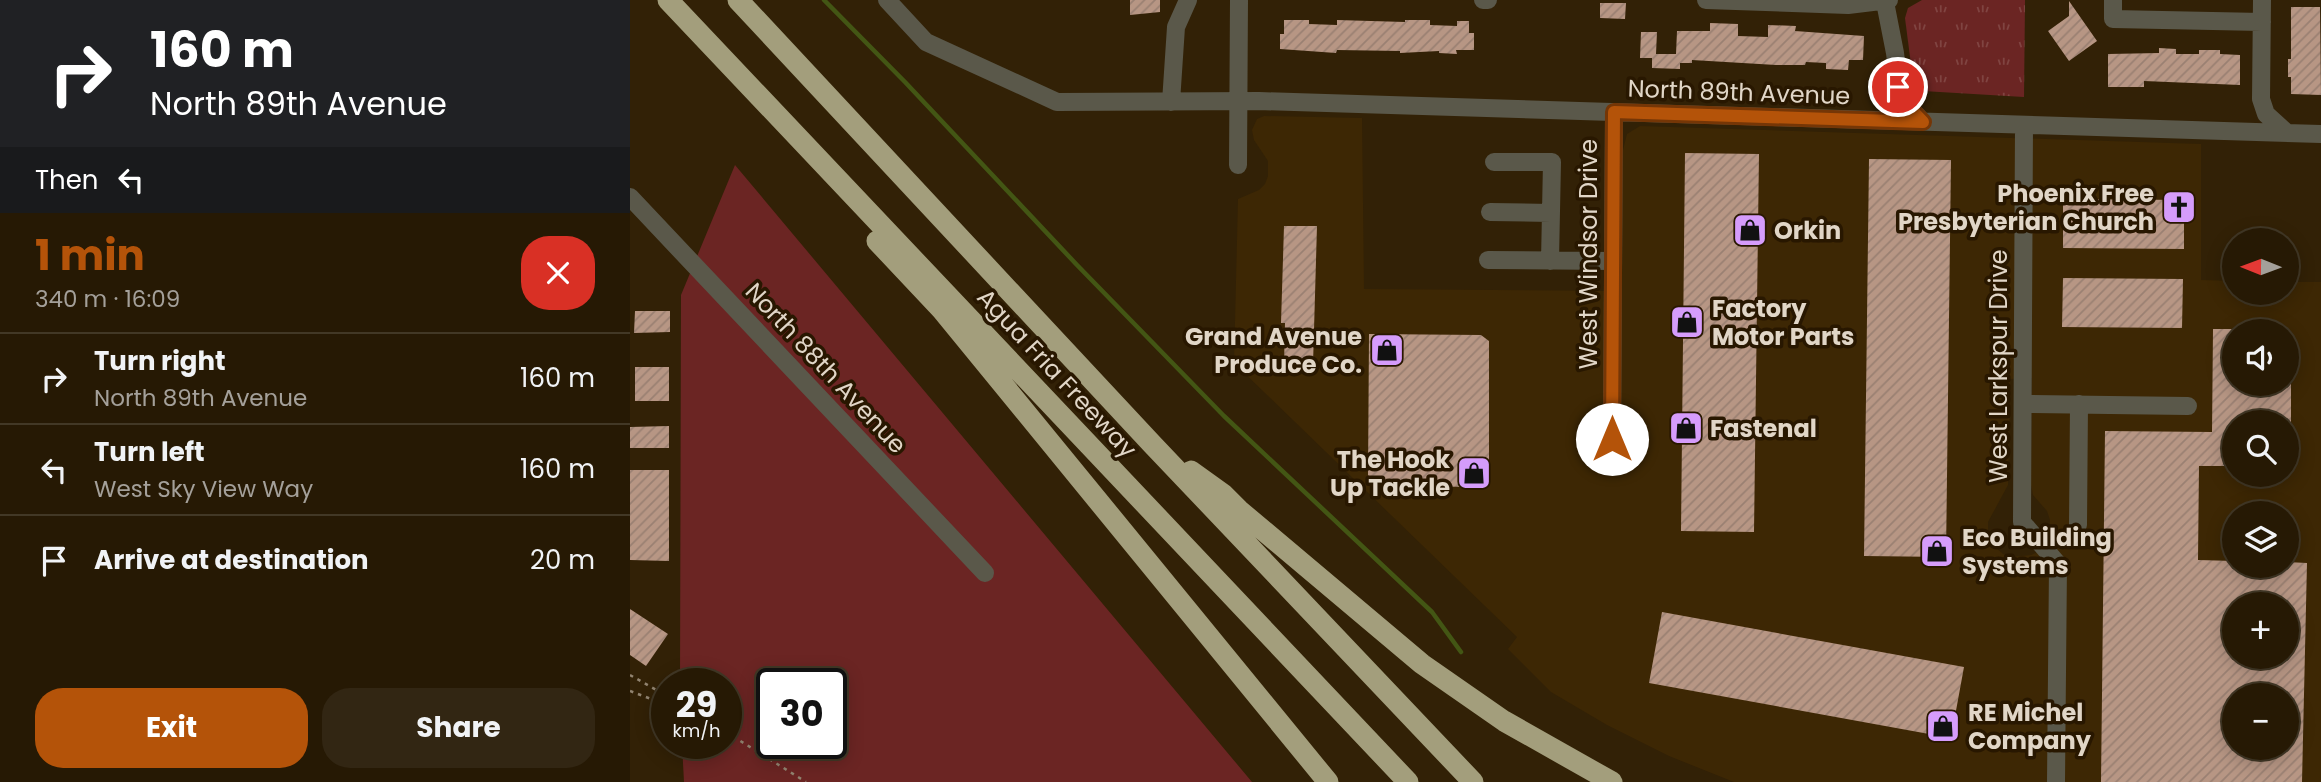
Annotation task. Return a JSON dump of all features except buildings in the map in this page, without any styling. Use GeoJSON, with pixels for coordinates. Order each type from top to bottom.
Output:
{"type":"FeatureCollection","features":[{"type":"Feature","properties":{"kind":"highway","name":"Agua Fria Freeway"},"geometry":{"type":"LineString","coordinates":[[667,0],[1408,782]]}},
{"type":"Feature","properties":{"kind":"highway","name":"Agua Fria Freeway"},"geometry":{"type":"LineString","coordinates":[[738,0],[1152,444],[1473,782]]}},
{"type":"Feature","properties":{"kind":"highway"},"geometry":{"type":"LineString","coordinates":[[786,125],[806,164],[942,310],[1328,782]]}},
{"type":"Feature","properties":{"kind":"highway"},"geometry":{"type":"LineString","coordinates":[[1152,444],[1223,494],[1422,664],[1504,722],[1612,782]]}},
{"type":"Feature","properties":{"kind":"street","name":"North 89th Avenue"},"geometry":{"type":"LineString","coordinates":[[887,0],[926,42],[1057,102],[1238,101],[2321,134]]}},
{"type":"Feature","properties":{"kind":"street"},"geometry":{"type":"LineString","coordinates":[[1171,102],[1176,27],[1188,0]]}},
{"type":"Feature","properties":{"kind":"street"},"geometry":{"type":"LineString","coordinates":[[1238,165],[1239,0]]}},
{"type":"Feature","properties":{"kind":"street"},"geometry":{"type":"LineString","coordinates":[[1706,0],[1848,5],[1887,1],[1902,100],[1923,122]]}},
{"type":"Feature","properties":{"kind":"street"},"geometry":{"type":"LineString","coordinates":[[2113,0],[2113,19],[2262,22]]}},
{"type":"Feature","properties":{"kind":"street"},"geometry":{"type":"LineString","coordinates":[[2262,0],[2262,107],[2287,133]]}},
{"type":"Feature","properties":{"kind":"street","name":"West Windsor Drive"},"geometry":{"type":"LineString","coordinates":[[1612,439],[1614,112]]}},
{"type":"Feature","properties":{"kind":"street","name":"West Larkspur Drive"},"geometry":{"type":"LineString","coordinates":[[2024,125],[2022,522],[2059,564],[2056,782]]}},
{"type":"Feature","properties":{"kind":"street"},"geometry":{"type":"LineString","coordinates":[[1494,162],[1552,162],[1550,261]]}},
{"type":"Feature","properties":{"kind":"street","name":"North 88th Avenue"},"geometry":{"type":"LineString","coordinates":[[630,197],[985,573]]}},
{"type":"Feature","properties":{"kind":"street"},"geometry":{"type":"LineString","coordinates":[[1490,212],[1551,213]]}},
{"type":"Feature","properties":{"kind":"street"},"geometry":{"type":"LineString","coordinates":[[1488,260],[1613,261]]}},
{"type":"Feature","properties":{"kind":"street"},"geometry":{"type":"LineString","coordinates":[[2024,404],[2188,406]]}},
{"type":"Feature","properties":{"kind":"street"},"geometry":{"type":"LineString","coordinates":[[2078,525],[2079,404]]}},
{"type":"Feature","properties":{"kind":"path"},"geometry":{"type":"LineString","coordinates":[[630,675],[651,687]]}},
{"type":"Feature","properties":{"kind":"path"},"geometry":{"type":"LineString","coordinates":[[630,691],[651,699]]}},
{"type":"Feature","properties":{"kind":"path"},"geometry":{"type":"LineString","coordinates":[[742,742],[806,782]]}},
{"type":"Feature","properties":{"kind":"shaded area"},"geometry":{"type":"Polygon","coordinates":[[[1264,116],[1362,118],[1364,289],[1621,291],[1623,150],[1627,134],[1640,126],[2201,144],[2201,280],[2222,281],[2222,305],[2299,305],[2300,282],[2321,282],[2321,782],[1734,782],[1669,756],[1607,725],[1551,692],[1508,649],[1517,637],[1234,363],[1238,199],[1259,190],[1268,176],[1268,161],[1254,140],[1252,130],[1257,119],[1264,116]],[[2032,378],[2010,379],[2008,485],[1988,522],[1988,533],[1993,545],[2011,557],[2038,552],[2050,535],[2050,520],[2047,511],[2033,495],[2031,485],[2032,378]]]}},
{"type":"Feature","properties":{"kind":"green space"},"geometry":{"type":"Polygon","coordinates":[[[1922,0],[2025,0],[2024,97],[1923,91],[1913,80],[1905,18],[1908,8],[1922,0]]]}},
{"type":"Feature","properties":{"kind":"green space"},"geometry":{"type":"Polygon","coordinates":[[[735,165],[1252,782],[684,782],[683,759],[742,759],[742,668],[680,668],[681,295],[735,165]]]}},
{"type":"Feature","properties":{"kind":"waterway"},"geometry":{"type":"LineString","coordinates":[[824,0],[1224,416],[1432,612],[1461,652]]}},
{"type":"Feature","properties":{"kind":"place","name":"Phoenix Free Presbyterian Church"},"geometry":{"type":"Point","coordinates":[2179,207]}},
{"type":"Feature","properties":{"kind":"place","name":"Orkin"},"geometry":{"type":"Point","coordinates":[1750,230]}},
{"type":"Feature","properties":{"kind":"place","name":"Factory Motor Parts"},"geometry":{"type":"Point","coordinates":[1687,322]}},
{"type":"Feature","properties":{"kind":"place","name":"Grand Avenue Produce Co."},"geometry":{"type":"Point","coordinates":[1387,350]}},
{"type":"Feature","properties":{"kind":"place","name":"Fastenal"},"geometry":{"type":"Point","coordinates":[1686,428]}},
{"type":"Feature","properties":{"kind":"place","name":"The Hook Up Tackle"},"geometry":{"type":"Point","coordinates":[1474,473]}},
{"type":"Feature","properties":{"kind":"place","name":"Eco Building Systems"},"geometry":{"type":"Point","coordinates":[1937,551]}},
{"type":"Feature","properties":{"kind":"place","name":"RE Michel Company"},"geometry":{"type":"Point","coordinates":[1943,726]}},
{"type":"Feature","properties":{"kind":"route"},"geometry":{"type":"LineString","coordinates":[[1612,439],[1614,112],[1923,122],[1902,100],[1898,87]]}}]}
